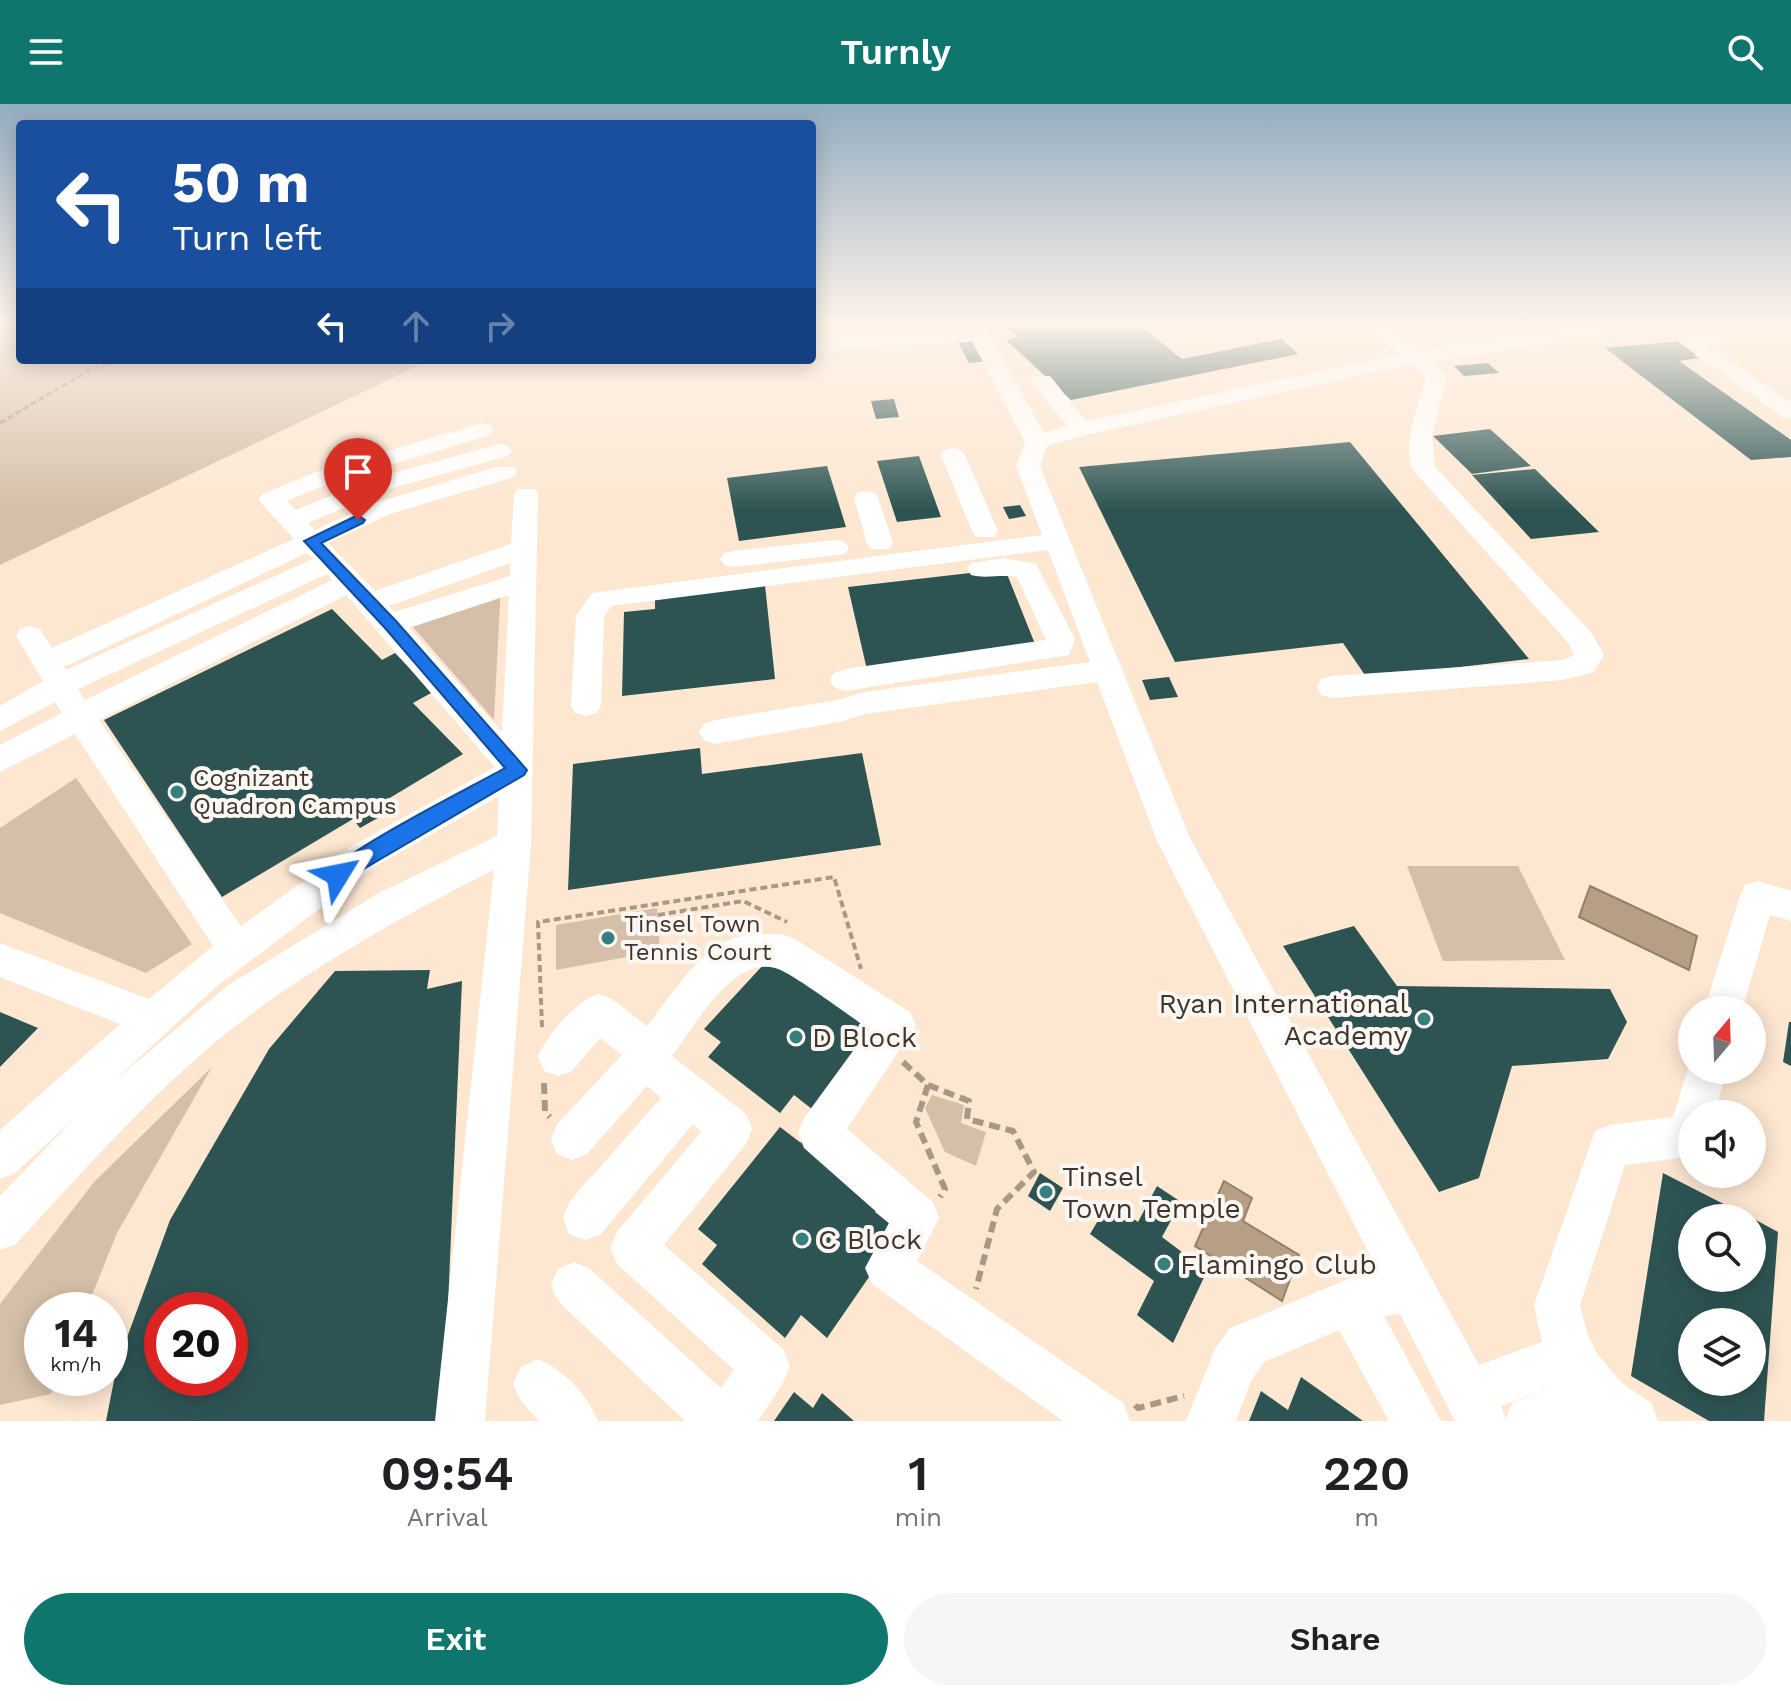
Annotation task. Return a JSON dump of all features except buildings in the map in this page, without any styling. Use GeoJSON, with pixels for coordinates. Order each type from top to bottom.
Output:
{"type":"FeatureCollection","features":[{"type":"Feature","properties":{"kind":"street"},"geometry":{"type":"LineString","coordinates":[[1007,386],[1037,442]]}},
{"type":"Feature","properties":{"kind":"street"},"geometry":{"type":"LineString","coordinates":[[1046,386],[1074,420]]}},
{"type":"Feature","properties":{"kind":"street"},"geometry":{"type":"LineString","coordinates":[[1234,386],[1074,420],[1037,442],[1028,466],[1174,841],[1475,1408],[1573,1355]]}},
{"type":"Feature","properties":{"kind":"street"},"geometry":{"type":"LineString","coordinates":[[1332,687],[1563,670],[1584,665],[1589,655],[1581,639],[1424,469],[1418,456],[1419,437],[1435,386]]}},
{"type":"Feature","properties":{"kind":"street"},"geometry":{"type":"LineString","coordinates":[[1754,386],[1791,412]]}},
{"type":"Feature","properties":{"kind":"street"},"geometry":{"type":"LineString","coordinates":[[482,430],[325,477],[271,499],[517,770]]}},
{"type":"Feature","properties":{"kind":"street"},"geometry":{"type":"LineString","coordinates":[[953,455],[985,531]]}},
{"type":"Feature","properties":{"kind":"street"},"geometry":{"type":"LineString","coordinates":[[0,760],[340,572],[381,509],[503,461]]}},
{"type":"Feature","properties":{"kind":"street"},"geometry":{"type":"LineString","coordinates":[[460,1421],[514,844],[526,494]]}},
{"type":"Feature","properties":{"kind":"street"},"geometry":{"type":"LineString","coordinates":[[866,498],[880,543]]}},
{"type":"Feature","properties":{"kind":"street"},"geometry":{"type":"LineString","coordinates":[[733,559],[985,531],[1053,531]]}},
{"type":"Feature","properties":{"kind":"street"},"geometry":{"type":"LineString","coordinates":[[586,705],[590,616],[602,599],[732,584],[1053,531]]}},
{"type":"Feature","properties":{"kind":"street"},"geometry":{"type":"LineString","coordinates":[[0,720],[53,674],[340,572],[524,549]]}},
{"type":"Feature","properties":{"kind":"street"},"geometry":{"type":"LineString","coordinates":[[831,587],[1020,567],[1032,574],[1062,644],[1051,651],[845,680]]}},
{"type":"Feature","properties":{"kind":"street"},"geometry":{"type":"LineString","coordinates":[[340,572],[522,581]]}},
{"type":"Feature","properties":{"kind":"street"},"geometry":{"type":"LineString","coordinates":[[1050,613],[1083,608]]}},
{"type":"Feature","properties":{"kind":"street"},"geometry":{"type":"LineString","coordinates":[[30,636],[80,717],[236,950]]}},
{"type":"Feature","properties":{"kind":"street"},"geometry":{"type":"LineString","coordinates":[[715,732],[839,711],[864,703],[1107,670]]}},
{"type":"Feature","properties":{"kind":"street"},"geometry":{"type":"LineString","coordinates":[[0,1158],[154,1019],[236,950],[364,856],[517,770]]}},
{"type":"Feature","properties":{"kind":"street"},"geometry":{"type":"LineString","coordinates":[[0,1228],[99,1123],[190,1040],[241,999],[392,904],[514,844]]}},
{"type":"Feature","properties":{"kind":"street"},"geometry":{"type":"LineString","coordinates":[[1727,996],[1758,896],[1791,906]]}},
{"type":"Feature","properties":{"kind":"street"},"geometry":{"type":"LineString","coordinates":[[572,1139],[647,1056],[715,971],[741,952],[782,951],[896,1025],[819,1133],[917,1218],[888,1268],[1116,1410]]}},
{"type":"Feature","properties":{"kind":"street"},"geometry":{"type":"LineString","coordinates":[[0,960],[154,1019]]}},
{"type":"Feature","properties":{"kind":"street"},"geometry":{"type":"LineString","coordinates":[[548,1057],[598,1012],[731,1129],[633,1248],[766,1366],[728,1421]]}},
{"type":"Feature","properties":{"kind":"street"},"geometry":{"type":"LineString","coordinates":[[585,1218],[690,1096]]}},
{"type":"Feature","properties":{"kind":"street"},"geometry":{"type":"LineString","coordinates":[[1617,1409],[1573,1355],[1559,1325],[1557,1305],[1610,1146],[1678,1137]]}},
{"type":"Feature","properties":{"kind":"street"},"geometry":{"type":"LineString","coordinates":[[574,1285],[721,1421]]}},
{"type":"Feature","properties":{"kind":"street"},"geometry":{"type":"LineString","coordinates":[[1218,1403],[1232,1366],[1247,1345],[1363,1296],[1412,1289]]}},
{"type":"Feature","properties":{"kind":"street"},"geometry":{"type":"LineString","coordinates":[[1350,1302],[1416,1421]]}},
{"type":"Feature","properties":{"kind":"street"},"geometry":{"type":"LineString","coordinates":[[538,1384],[573,1421]]}},
{"type":"Feature","properties":{"kind":"street"},"geometry":{"type":"LineString","coordinates":[[1530,1421],[1617,1409]]}},
{"type":"Feature","properties":{"kind":"path"},"geometry":{"type":"LineString","coordinates":[[0,423],[62,386]]}},
{"type":"Feature","properties":{"kind":"path"},"geometry":{"type":"LineString","coordinates":[[572,1139],[545,1112],[548,1057],[538,922],[834,877],[864,979]]}},
{"type":"Feature","properties":{"kind":"path"},"geometry":{"type":"LineString","coordinates":[[883,1043],[928,1085],[969,1101],[967,1119],[1013,1131],[1034,1172],[997,1209],[975,1295]]}},
{"type":"Feature","properties":{"kind":"path"},"geometry":{"type":"LineString","coordinates":[[928,1085],[916,1122],[945,1189],[934,1209]]}},
{"type":"Feature","properties":{"kind":"path"},"geometry":{"type":"LineString","coordinates":[[1116,1410],[1218,1403]]}},
{"type":"Feature","properties":{"kind":"shaded area"},"geometry":{"type":"Polygon","coordinates":[[[0,386],[374,386],[0,565],[0,386]]]}},
{"type":"Feature","properties":{"kind":"shaded area"},"geometry":{"type":"Polygon","coordinates":[[[501,584],[494,720],[405,618],[501,584]]]}},
{"type":"Feature","properties":{"kind":"shaded area"},"geometry":{"type":"Polygon","coordinates":[[[76,778],[192,944],[146,973],[0,913],[0,828],[76,778]]]}},
{"type":"Feature","properties":{"kind":"shaded area"},"geometry":{"type":"Polygon","coordinates":[[[1407,866],[1518,866],[1565,960],[1443,961],[1407,866]]]}},
{"type":"Feature","properties":{"kind":"shaded area"},"geometry":{"type":"Polygon","coordinates":[[[1590,886],[1697,936],[1689,970],[1579,917],[1590,886]]]}},
{"type":"Feature","properties":{"kind":"shaded area","name":"Tinsel Town Tennis Court"},"geometry":{"type":"Polygon","coordinates":[[[657,908],[660,951],[556,970],[556,925],[657,908]]]}},
{"type":"Feature","properties":{"kind":"shaded area"},"geometry":{"type":"Polygon","coordinates":[[[212,1067],[117,1233],[93,1292],[24,1292],[24,1396],[42,1396],[0,1405],[0,1304],[94,1182],[212,1067]]]}},
{"type":"Feature","properties":{"kind":"shaded area"},"geometry":{"type":"Polygon","coordinates":[[[932,1095],[964,1105],[961,1123],[986,1132],[976,1166],[945,1152],[925,1108],[932,1095]]]}},
{"type":"Feature","properties":{"kind":"shaded area"},"geometry":{"type":"Polygon","coordinates":[[[1224,1181],[1252,1198],[1243,1221],[1299,1255],[1282,1301],[1195,1246],[1224,1181]]]}},
{"type":"Feature","properties":{"kind":"place","name":"Cognizant Quadron Campus"},"geometry":{"type":"Point","coordinates":[177,792]}},
{"type":"Feature","properties":{"kind":"place","name":"Tinsel Town Tennis Court"},"geometry":{"type":"Point","coordinates":[608,938]}},
{"type":"Feature","properties":{"kind":"place","name":"Ryan International Academy"},"geometry":{"type":"Point","coordinates":[1424,1019]}},
{"type":"Feature","properties":{"kind":"place","name":"D Block"},"geometry":{"type":"Point","coordinates":[796,1037]}},
{"type":"Feature","properties":{"kind":"place","name":"Tinsel Town Temple"},"geometry":{"type":"Point","coordinates":[1046,1192]}},
{"type":"Feature","properties":{"kind":"place","name":"C Block"},"geometry":{"type":"Point","coordinates":[802,1239]}},
{"type":"Feature","properties":{"kind":"place","name":"Flamingo Club"},"geometry":{"type":"Point","coordinates":[1164,1264]}},
{"type":"Feature","properties":{"kind":"route"},"geometry":{"type":"LineString","coordinates":[[338,875],[364,856],[517,770],[390,624],[311,541],[358,520]]}}]}
